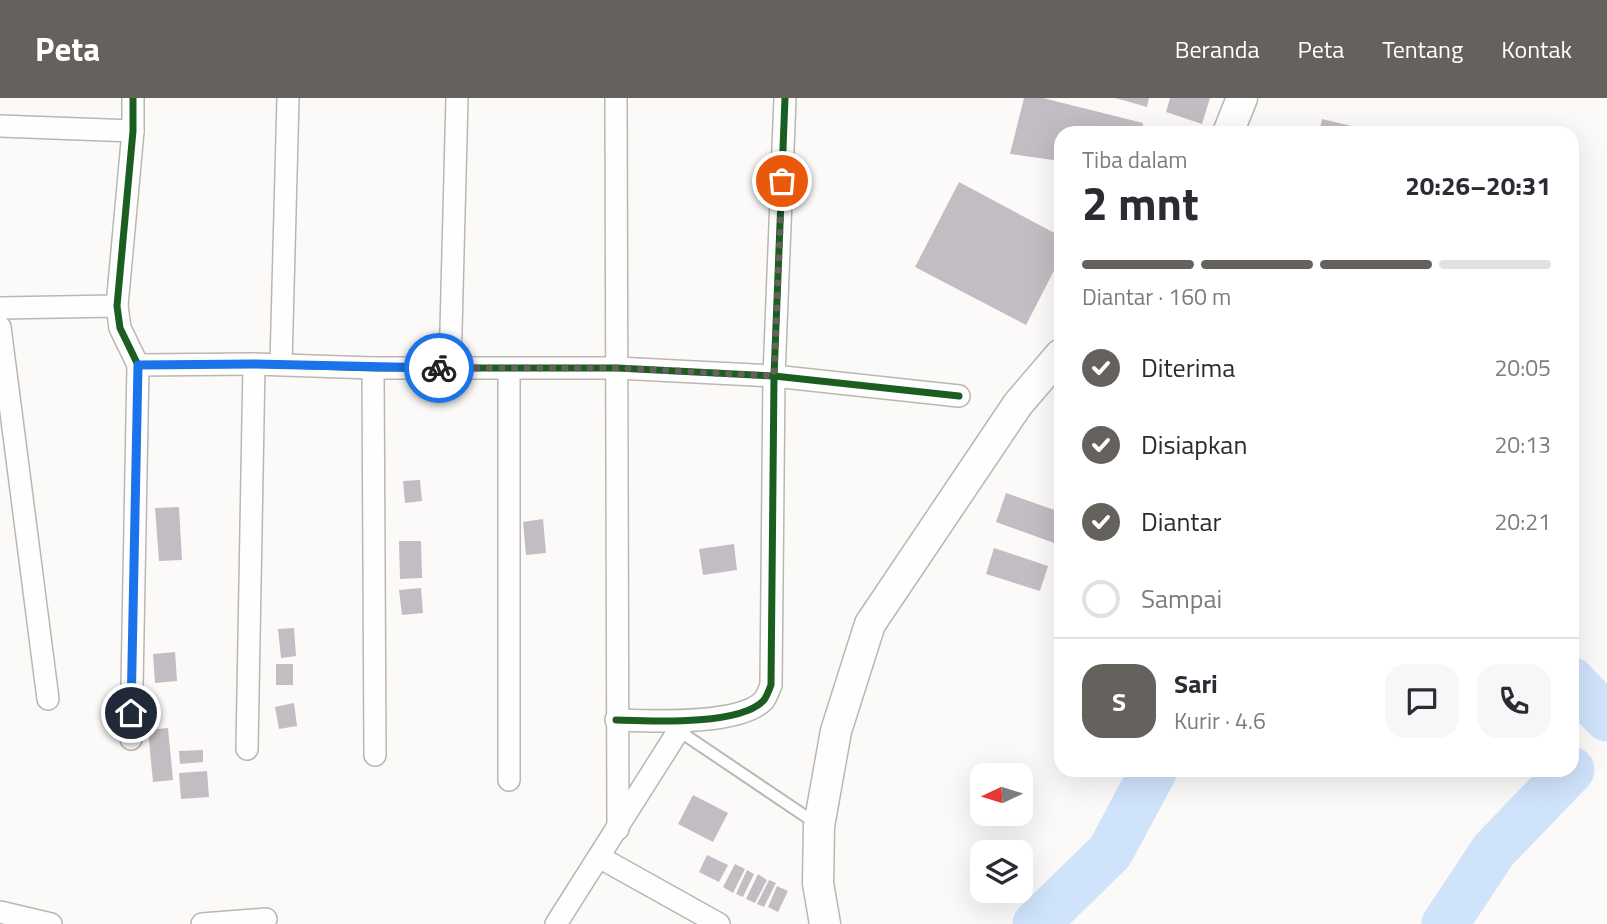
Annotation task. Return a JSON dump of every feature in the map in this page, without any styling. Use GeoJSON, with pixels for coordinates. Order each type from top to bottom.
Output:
{"type":"FeatureCollection","features":[{"type":"Feature","properties":{"kind":"main road"},"geometry":{"type":"LineString","coordinates":[[1231,126],[1242,98]]}},
{"type":"Feature","properties":{"kind":"main road"},"geometry":{"type":"LineString","coordinates":[[825,924],[818,883],[819,826],[836,732],[870,624],[1018,404],[1054,362]]}},
{"type":"Feature","properties":{"kind":"street"},"geometry":{"type":"LineString","coordinates":[[131,739],[138,365],[120,328],[117,306],[133,131],[133,98]]}},
{"type":"Feature","properties":{"kind":"street"},"geometry":{"type":"LineString","coordinates":[[281,365],[288,98]]}},
{"type":"Feature","properties":{"kind":"street"},"geometry":{"type":"LineString","coordinates":[[450,368],[457,98]]}},
{"type":"Feature","properties":{"kind":"street"},"geometry":{"type":"LineString","coordinates":[[616,98],[618,829]]}},
{"type":"Feature","properties":{"kind":"street"},"geometry":{"type":"LineString","coordinates":[[616,720],[682,727],[756,706],[766,699],[771,685],[774,376],[785,98]]}},
{"type":"Feature","properties":{"kind":"street"},"geometry":{"type":"LineString","coordinates":[[0,126],[133,131]]}},
{"type":"Feature","properties":{"kind":"street"},"geometry":{"type":"LineString","coordinates":[[0,309],[117,306]]}},
{"type":"Feature","properties":{"kind":"street"},"geometry":{"type":"LineString","coordinates":[[0,327],[48,699]]}},
{"type":"Feature","properties":{"kind":"street"},"geometry":{"type":"LineString","coordinates":[[247,749],[254,364]]}},
{"type":"Feature","properties":{"kind":"street"},"geometry":{"type":"LineString","coordinates":[[138,365],[617,368],[774,376],[959,396]]}},
{"type":"Feature","properties":{"kind":"street"},"geometry":{"type":"LineString","coordinates":[[373,368],[375,755]]}},
{"type":"Feature","properties":{"kind":"street"},"geometry":{"type":"LineString","coordinates":[[509,369],[509,780]]}},
{"type":"Feature","properties":{"kind":"street"},"geometry":{"type":"LineString","coordinates":[[556,924],[682,727]]}},
{"type":"Feature","properties":{"kind":"street"},"geometry":{"type":"LineString","coordinates":[[600,857],[719,924]]}},
{"type":"Feature","properties":{"kind":"street"},"geometry":{"type":"LineString","coordinates":[[0,912],[51,924]]}},
{"type":"Feature","properties":{"kind":"street"},"geometry":{"type":"LineString","coordinates":[[202,924],[266,919]]}},
{"type":"Feature","properties":{"kind":"lane"},"geometry":{"type":"LineString","coordinates":[[682,727],[819,826]]}},
{"type":"Feature","properties":{"kind":"building"},"geometry":{"type":"Polygon","coordinates":[[[1024,98],[1043,98],[1143,123],[1143,126],[1054,126],[1054,160],[1010,154],[1024,98]]]}},
{"type":"Feature","properties":{"kind":"building"},"geometry":{"type":"Polygon","coordinates":[[[1115,98],[1149,98],[1147,107],[1115,98]]]}},
{"type":"Feature","properties":{"kind":"building"},"geometry":{"type":"Polygon","coordinates":[[[1170,98],[1210,98],[1202,124],[1166,112],[1170,98]]]}},
{"type":"Feature","properties":{"kind":"building"},"geometry":{"type":"Polygon","coordinates":[[[1322,119],[1352,126],[1320,126],[1322,119]]]}},
{"type":"Feature","properties":{"kind":"building"},"geometry":{"type":"Polygon","coordinates":[[[959,182],[1054,233],[1054,271],[1026,325],[915,267],[959,182]]]}},
{"type":"Feature","properties":{"kind":"building"},"geometry":{"type":"Polygon","coordinates":[[[420,480],[422,501],[405,503],[403,481],[420,480]]]}},
{"type":"Feature","properties":{"kind":"building"},"geometry":{"type":"Polygon","coordinates":[[[1006,493],[1054,510],[1054,543],[996,522],[1006,493]]]}},
{"type":"Feature","properties":{"kind":"building"},"geometry":{"type":"Polygon","coordinates":[[[179,507],[182,560],[159,561],[155,508],[179,507]]]}},
{"type":"Feature","properties":{"kind":"building"},"geometry":{"type":"Polygon","coordinates":[[[543,519],[546,553],[526,555],[523,522],[543,519]]]}},
{"type":"Feature","properties":{"kind":"building"},"geometry":{"type":"Polygon","coordinates":[[[399,541],[421,541],[422,578],[400,579],[399,541]]]}},
{"type":"Feature","properties":{"kind":"building"},"geometry":{"type":"Polygon","coordinates":[[[734,544],[737,570],[703,575],[699,549],[734,544]]]}},
{"type":"Feature","properties":{"kind":"building"},"geometry":{"type":"Polygon","coordinates":[[[994,548],[1048,566],[1040,591],[986,574],[994,548]]]}},
{"type":"Feature","properties":{"kind":"building"},"geometry":{"type":"Polygon","coordinates":[[[421,588],[423,613],[402,615],[399,590],[421,588]]]}},
{"type":"Feature","properties":{"kind":"building"},"geometry":{"type":"Polygon","coordinates":[[[294,628],[296,656],[281,658],[278,629],[294,628]]]}},
{"type":"Feature","properties":{"kind":"building"},"geometry":{"type":"Polygon","coordinates":[[[175,652],[177,681],[155,683],[153,654],[175,652]]]}},
{"type":"Feature","properties":{"kind":"building"},"geometry":{"type":"Polygon","coordinates":[[[276,664],[293,664],[293,685],[276,685],[276,664]]]}},
{"type":"Feature","properties":{"kind":"building"},"geometry":{"type":"Polygon","coordinates":[[[294,703],[297,726],[279,729],[275,707],[294,703]]]}},
{"type":"Feature","properties":{"kind":"building"},"geometry":{"type":"Polygon","coordinates":[[[168,728],[173,780],[153,782],[148,730],[168,728]]]}},
{"type":"Feature","properties":{"kind":"building"},"geometry":{"type":"Polygon","coordinates":[[[203,750],[203,762],[180,764],[179,751],[203,750]]]}},
{"type":"Feature","properties":{"kind":"building"},"geometry":{"type":"Polygon","coordinates":[[[207,771],[209,797],[181,799],[179,773],[207,771]]]}},
{"type":"Feature","properties":{"kind":"building"},"geometry":{"type":"Polygon","coordinates":[[[693,795],[728,813],[713,842],[678,824],[693,795]]]}},
{"type":"Feature","properties":{"kind":"building"},"geometry":{"type":"Polygon","coordinates":[[[707,855],[728,865],[719,882],[699,872],[707,855]]]}},
{"type":"Feature","properties":{"kind":"building"},"geometry":{"type":"Polygon","coordinates":[[[735,864],[745,869],[733,893],[723,887],[735,864]]]}},
{"type":"Feature","properties":{"kind":"building"},"geometry":{"type":"Polygon","coordinates":[[[747,870],[754,874],[743,897],[736,894],[747,870]]]}},
{"type":"Feature","properties":{"kind":"building"},"geometry":{"type":"Polygon","coordinates":[[[758,874],[767,880],[755,903],[746,899],[758,874]]]}},
{"type":"Feature","properties":{"kind":"building"},"geometry":{"type":"Polygon","coordinates":[[[769,880],[776,883],[764,907],[757,904],[769,880]]]}},
{"type":"Feature","properties":{"kind":"building"},"geometry":{"type":"Polygon","coordinates":[[[777,886],[788,891],[778,912],[768,907],[777,886]]]}},
{"type":"Feature","properties":{"kind":"waterway"},"geometry":{"type":"LineString","coordinates":[[1579,688],[1607,718]]}},
{"type":"Feature","properties":{"kind":"waterway"},"geometry":{"type":"LineString","coordinates":[[1036,924],[1110,852],[1150,777]]}},
{"type":"Feature","properties":{"kind":"waterway"},"geometry":{"type":"LineString","coordinates":[[1445,924],[1494,850],[1564,777]]}},
{"type":"Feature","properties":{"kind":"cycle path"},"geometry":{"type":"LineString","coordinates":[[133,98],[133,131],[117,306],[120,328],[138,365],[617,368],[774,376],[959,396]]}},
{"type":"Feature","properties":{"kind":"cycle path"},"geometry":{"type":"LineString","coordinates":[[616,720],[694,720],[736,714],[764,700],[771,685],[774,376],[785,98]]}},
{"type":"Feature","properties":{"kind":"way so far"},"geometry":{"type":"LineString","coordinates":[[439,368],[617,368],[774,376],[782,181]]}},
{"type":"Feature","properties":{"kind":"route"},"geometry":{"type":"LineString","coordinates":[[131,713],[138,365],[254,364],[439,368]]}}]}
